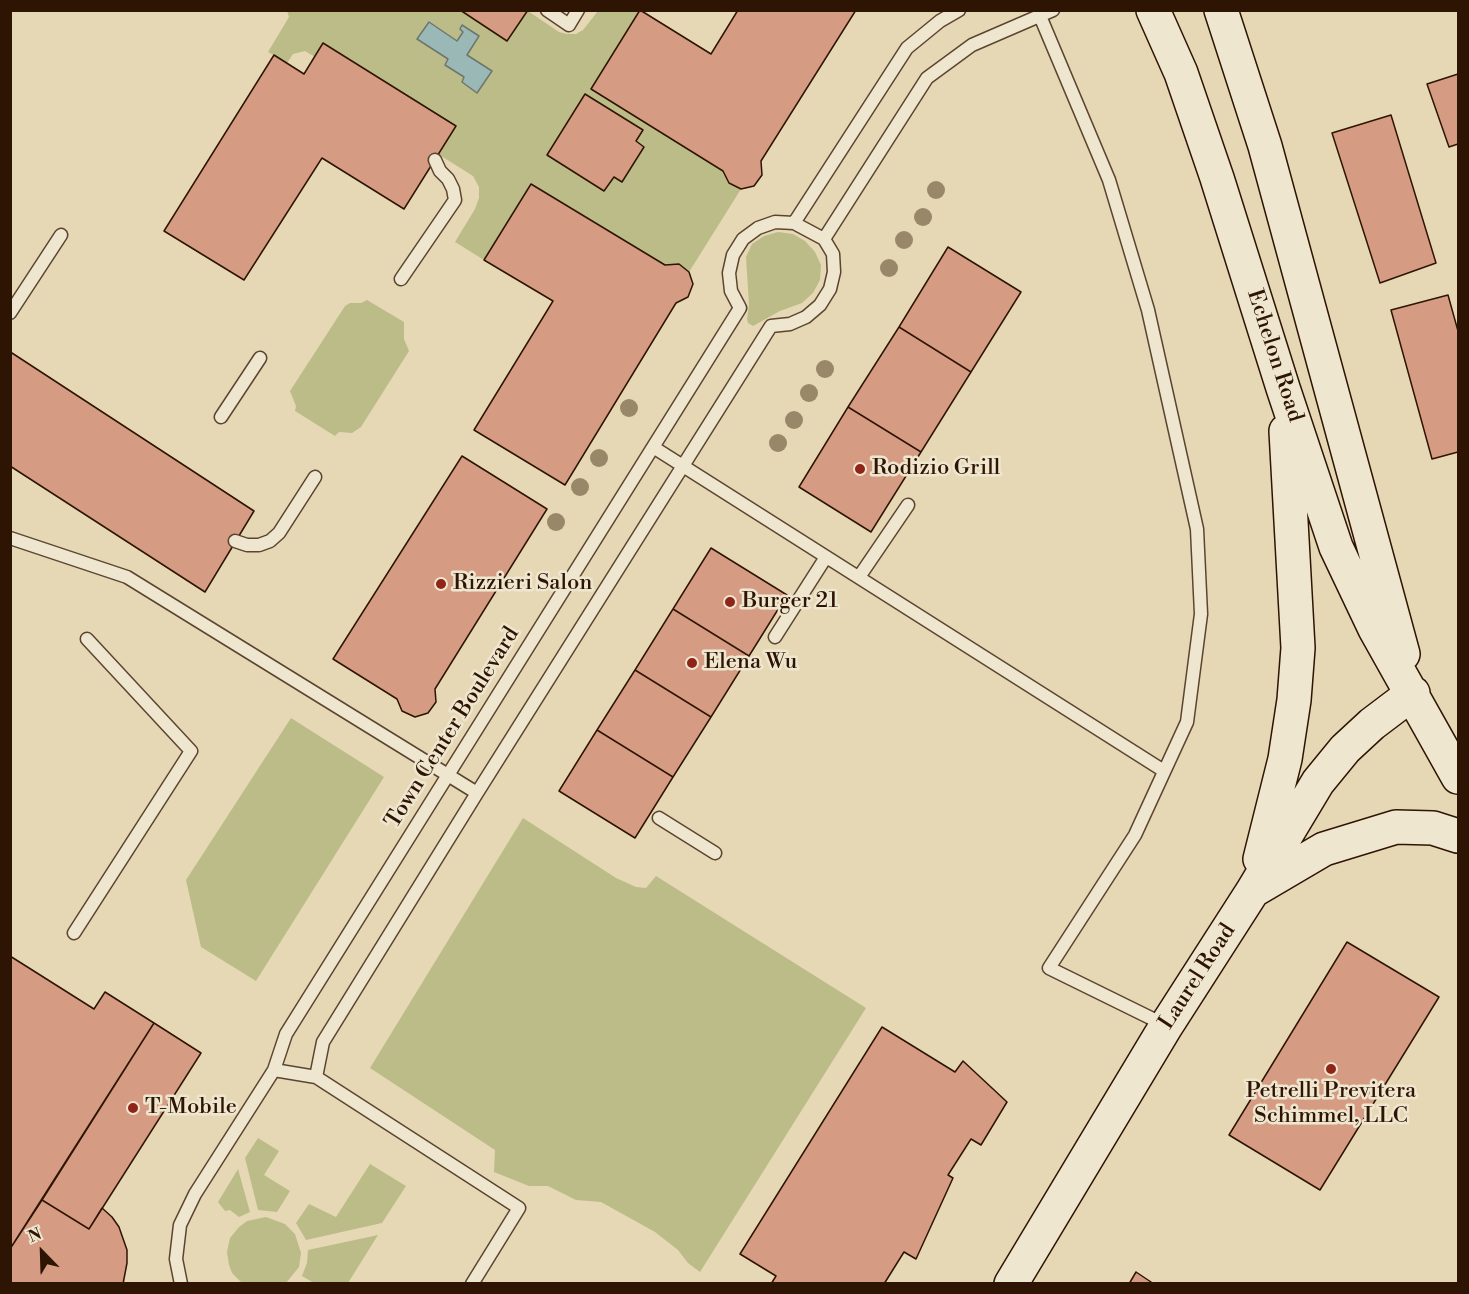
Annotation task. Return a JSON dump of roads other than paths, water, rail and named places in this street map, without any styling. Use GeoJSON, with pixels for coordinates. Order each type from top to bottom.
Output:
{"type":"FeatureCollection","features":[{"type":"Feature","properties":{"kind":"street","name":"Echelon Road"},"geometry":{"type":"LineString","coordinates":[[1153,10],[1181,73],[1221,189],[1283,388],[1336,547],[1375,629],[1413,693],[1458,777]]}},
{"type":"Feature","properties":{"kind":"street","name":"Echelon Road"},"geometry":{"type":"LineString","coordinates":[[1221,10],[1265,146],[1413,693]]}},
{"type":"Feature","properties":{"kind":"street"},"geometry":{"type":"LineString","coordinates":[[1252,892],[1285,759],[1299,648],[1283,388]]}},
{"type":"Feature","properties":{"kind":"street","name":"Laurel Road"},"geometry":{"type":"LineString","coordinates":[[1011,1284],[1166,1026],[1252,892],[1318,782],[1345,749],[1372,724],[1413,693]]}},
{"type":"Feature","properties":{"kind":"street"},"geometry":{"type":"LineString","coordinates":[[1252,892],[1324,849],[1396,827],[1433,828],[1458,836]]}},
{"type":"Feature","properties":{"kind":"lane"},"geometry":{"type":"LineString","coordinates":[[547,10],[569,25],[578,10]]}},
{"type":"Feature","properties":{"kind":"lane"},"geometry":{"type":"LineString","coordinates":[[824,239],[927,78],[972,45],[1053,10]]}},
{"type":"Feature","properties":{"kind":"lane"},"geometry":{"type":"LineString","coordinates":[[316,1077],[323,1041],[771,326],[790,324],[806,317],[820,305],[830,289],[834,272],[833,254],[824,239],[794,223],[907,48],[953,11]]}},
{"type":"Feature","properties":{"kind":"lane"},"geometry":{"type":"LineString","coordinates":[[1040,16],[1109,180],[1148,310],[1197,529],[1201,615],[1187,722],[1135,835],[1048,968],[1166,1026]]}},
{"type":"Feature","properties":{"kind":"lane"},"geometry":{"type":"LineString","coordinates":[[401,279],[455,200],[453,189],[435,160]]}},
{"type":"Feature","properties":{"kind":"lane","name":"Town Center Boulevard"},"geometry":{"type":"LineString","coordinates":[[180,1284],[176,1259],[180,1225],[195,1194],[274,1070],[286,1034],[740,308],[731,291],[729,273],[733,255],[743,239],[758,228],[775,222],[794,223]]}},
{"type":"Feature","properties":{"kind":"lane"},"geometry":{"type":"LineString","coordinates":[[10,313],[61,235]]}},
{"type":"Feature","properties":{"kind":"lane"},"geometry":{"type":"LineString","coordinates":[[221,417],[260,358]]}},
{"type":"Feature","properties":{"kind":"lane"},"geometry":{"type":"LineString","coordinates":[[653,447],[1164,771]]}},
{"type":"Feature","properties":{"kind":"lane"},"geometry":{"type":"LineString","coordinates":[[236,542],[259,545],[270,541],[279,533],[315,477]]}},
{"type":"Feature","properties":{"kind":"lane"},"geometry":{"type":"LineString","coordinates":[[859,577],[908,505]]}},
{"type":"Feature","properties":{"kind":"lane"},"geometry":{"type":"LineString","coordinates":[[10,538],[127,577],[477,793]]}},
{"type":"Feature","properties":{"kind":"lane"},"geometry":{"type":"LineString","coordinates":[[775,637],[826,557]]}},
{"type":"Feature","properties":{"kind":"lane"},"geometry":{"type":"LineString","coordinates":[[74,933],[191,751],[87,639]]}},
{"type":"Feature","properties":{"kind":"lane"},"geometry":{"type":"LineString","coordinates":[[659,818],[715,853]]}},
{"type":"Feature","properties":{"kind":"lane"},"geometry":{"type":"LineString","coordinates":[[274,1070],[316,1077],[519,1208],[472,1284]]}},
{"type":"Feature","properties":{"kind":"water"},"geometry":{"type":"Polygon","coordinates":[[[429,22],[457,41],[463,32],[460,29],[462,25],[479,36],[467,55],[492,71],[477,93],[462,82],[464,77],[445,65],[448,59],[417,39],[429,22]]]}},
{"type":"Feature","properties":{"kind":"place","name":"Rodizio Grill"},"geometry":{"type":"Point","coordinates":[860,469]}},
{"type":"Feature","properties":{"kind":"place","name":"Rizzieri Salon"},"geometry":{"type":"Point","coordinates":[441,584]}},
{"type":"Feature","properties":{"kind":"place","name":"Burger 21"},"geometry":{"type":"Point","coordinates":[730,602]}},
{"type":"Feature","properties":{"kind":"place","name":"Elena Wu"},"geometry":{"type":"Point","coordinates":[692,663]}},
{"type":"Feature","properties":{"kind":"place","name":"Petrelli Previtera Schimmel, LLC"},"geometry":{"type":"Point","coordinates":[1331,1069]}},
{"type":"Feature","properties":{"kind":"place","name":"T-Mobile"},"geometry":{"type":"Point","coordinates":[133,1108]}}]}
